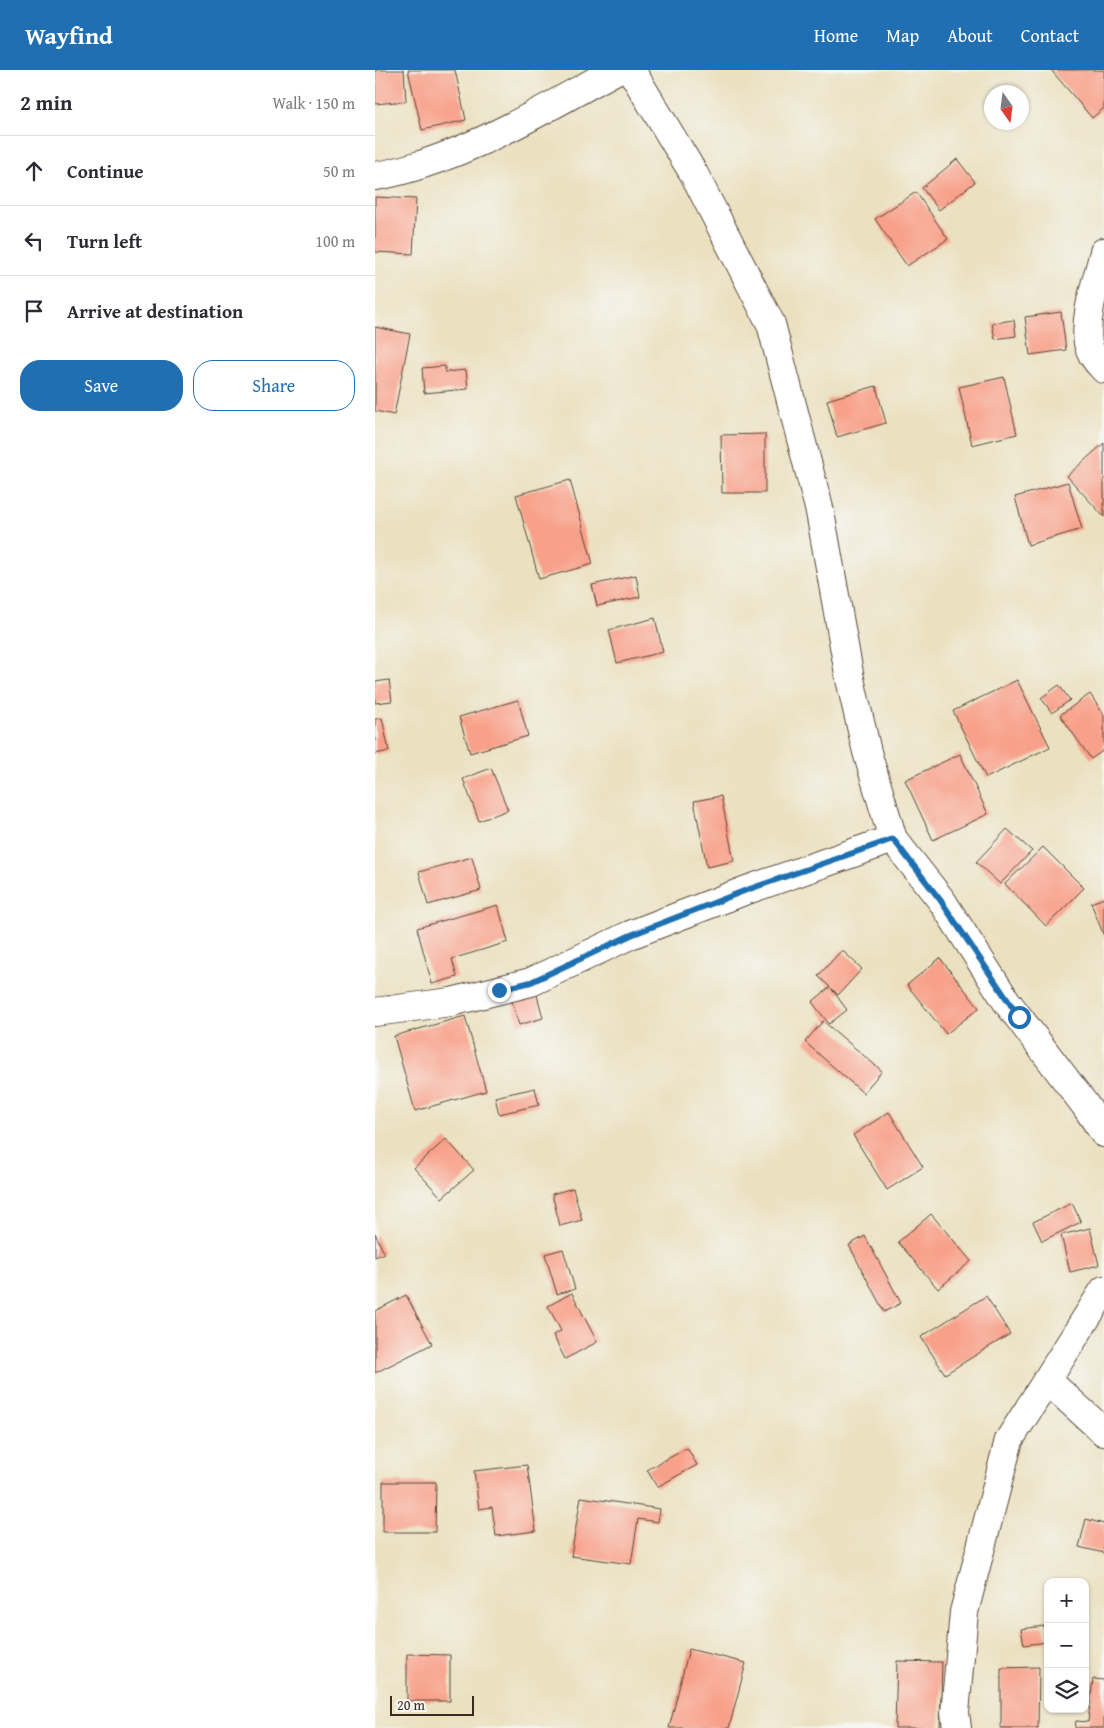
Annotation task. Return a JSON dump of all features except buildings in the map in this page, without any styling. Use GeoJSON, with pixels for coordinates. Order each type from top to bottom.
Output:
{"type":"FeatureCollection","features":[{"type":"Feature","properties":{"kind":"street"},"geometry":{"type":"LineString","coordinates":[[375,176],[388,175],[450,155],[502,132],[616,70]]}},
{"type":"Feature","properties":{"kind":"street"},"geometry":{"type":"LineString","coordinates":[[631,70],[694,174],[771,324],[820,512],[856,706],[867,752],[893,839],[941,901],[1007,1002],[1104,1133]]}},
{"type":"Feature","properties":{"kind":"street"},"geometry":{"type":"LineString","coordinates":[[1104,252],[1087,321],[1088,345],[1095,361],[1104,369]]}},
{"type":"Feature","properties":{"kind":"street"},"geometry":{"type":"LineString","coordinates":[[375,1012],[451,1002],[531,982],[631,935],[744,891],[893,839]]}},
{"type":"Feature","properties":{"kind":"street"},"geometry":{"type":"LineString","coordinates":[[957,1728],[955,1713],[965,1612],[1009,1440],[1104,1290]]}},
{"type":"Feature","properties":{"kind":"street"},"geometry":{"type":"LineString","coordinates":[[1047,1380],[1104,1432]]}},
{"type":"Feature","properties":{"kind":"route"},"geometry":{"type":"LineString","coordinates":[[499,990],[531,982],[631,935],[744,891],[893,839],[941,901],[1007,1002],[1019,1017]]}}]}
